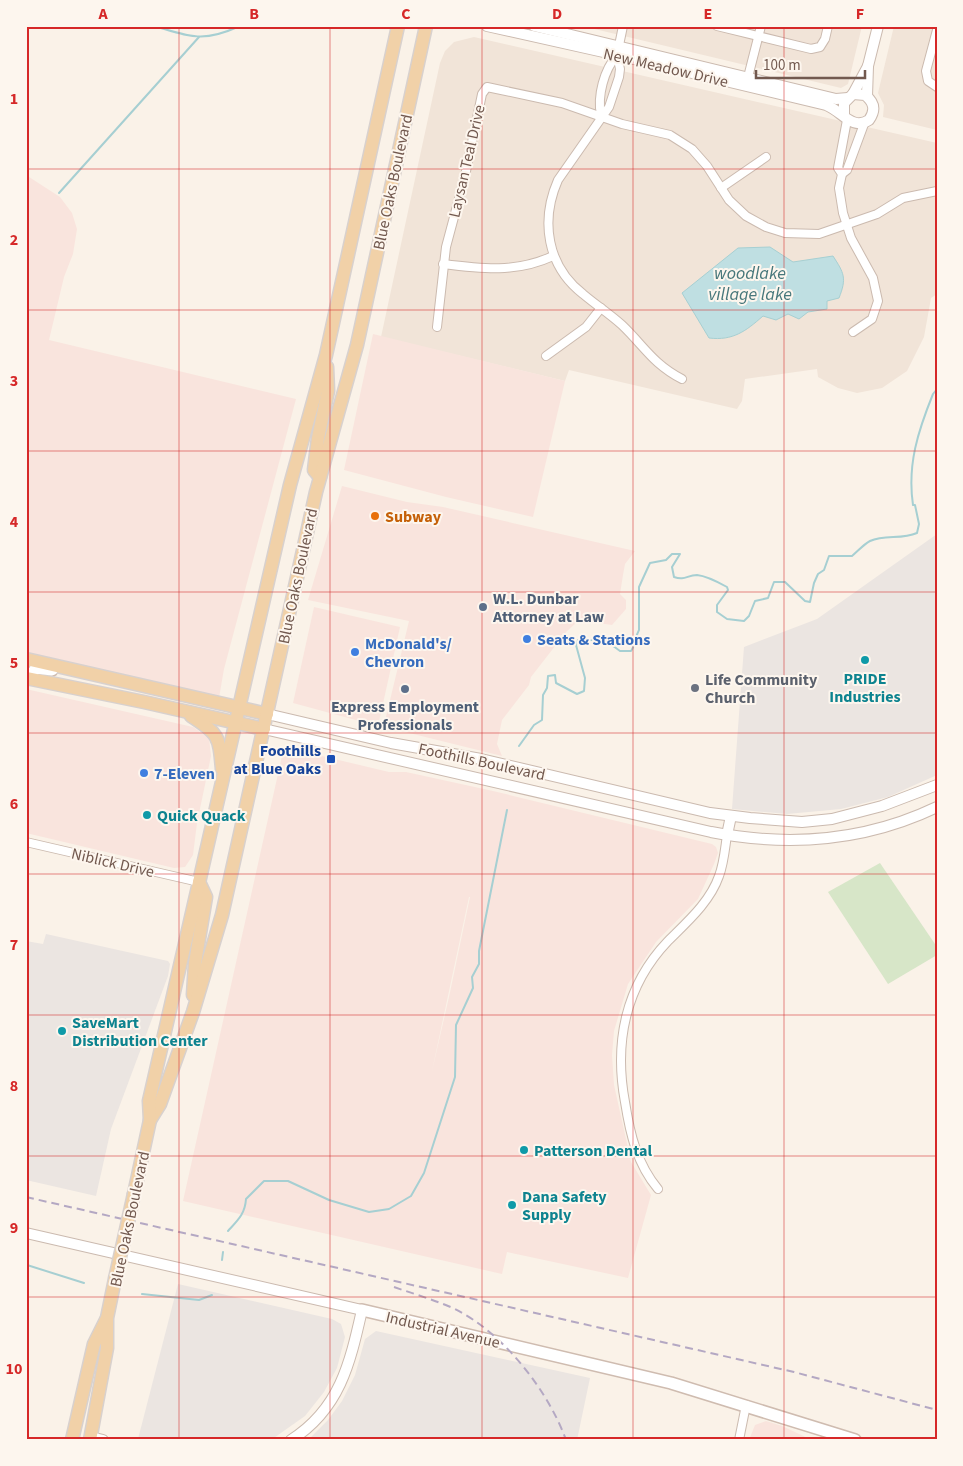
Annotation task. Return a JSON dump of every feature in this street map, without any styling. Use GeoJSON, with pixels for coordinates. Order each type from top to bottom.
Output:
{"type":"FeatureCollection","features":[{"type":"Feature","properties":{"kind":"main road","name":"Blue Oaks Boulevard"},"geometry":{"type":"LineString","coordinates":[[94,1439],[107,1348],[107,1318],[150,1120],[149,1102],[199,882],[224,782],[290,485],[326,355],[398,26]]}},
{"type":"Feature","properties":{"kind":"main road","name":"Blue Oaks Boulevard"},"geometry":{"type":"LineString","coordinates":[[150,1120],[160,1104],[193,1012],[222,915],[320,477],[357,345],[426,26]]}},
{"type":"Feature","properties":{"kind":"main road"},"geometry":{"type":"LineString","coordinates":[[320,477],[314,470],[318,438],[328,391],[326,355]]}},
{"type":"Feature","properties":{"kind":"main road","name":"Foothills Boulevard"},"geometry":{"type":"LineString","coordinates":[[26,659],[267,714]]}},
{"type":"Feature","properties":{"kind":"main road"},"geometry":{"type":"LineString","coordinates":[[27,678],[39,667],[65,672],[70,669]]}},
{"type":"Feature","properties":{"kind":"main road","name":"Foothills Boulevard"},"geometry":{"type":"LineString","coordinates":[[27,678],[264,729]]}},
{"type":"Feature","properties":{"kind":"main road"},"geometry":{"type":"LineString","coordinates":[[182,710],[216,735],[220,745],[224,782]]}},
{"type":"Feature","properties":{"kind":"main road"},"geometry":{"type":"LineString","coordinates":[[193,1012],[195,963],[206,897],[199,882]]}},
{"type":"Feature","properties":{"kind":"main road","name":"Industrial Avenue"},"geometry":{"type":"LineString","coordinates":[[362,1310],[671,1383],[855,1440]]}},
{"type":"Feature","properties":{"kind":"main road","name":"Blue Oaks Boulevard"},"geometry":{"type":"LineString","coordinates":[[72,1440],[94,1344],[107,1318]]}},
{"type":"Feature","properties":{"kind":"street","name":"New Meadow Drive"},"geometry":{"type":"LineString","coordinates":[[486,26],[618,50]]}},
{"type":"Feature","properties":{"kind":"street","name":"New Meadow Drive"},"geometry":{"type":"LineString","coordinates":[[534,26],[618,50],[747,82],[826,106],[845,117]]}},
{"type":"Feature","properties":{"kind":"street"},"geometry":{"type":"LineString","coordinates":[[623,26],[618,50],[620,69],[615,91],[609,107],[601,115],[589,138],[565,170],[553,193],[548,228],[553,256],[573,286],[621,324],[655,362],[682,379]]}},
{"type":"Feature","properties":{"kind":"street"},"geometry":{"type":"LineString","coordinates":[[717,26],[811,49],[820,47],[825,39],[828,26]]}},
{"type":"Feature","properties":{"kind":"street"},"geometry":{"type":"LineString","coordinates":[[747,82],[760,26]]}},
{"type":"Feature","properties":{"kind":"street"},"geometry":{"type":"LineString","coordinates":[[867,96],[868,66],[878,26]]}},
{"type":"Feature","properties":{"kind":"street"},"geometry":{"type":"LineString","coordinates":[[937,30],[926,72],[928,81],[937,87]]}},
{"type":"Feature","properties":{"kind":"street"},"geometry":{"type":"LineString","coordinates":[[601,115],[599,105],[608,66],[618,50]]}},
{"type":"Feature","properties":{"kind":"street"},"geometry":{"type":"LineString","coordinates":[[853,332],[872,319],[878,301],[873,278],[847,226],[840,200],[842,174],[847,170],[843,108],[868,66]]}},
{"type":"Feature","properties":{"kind":"street","name":"New Meadow Drive"},"geometry":{"type":"LineString","coordinates":[[747,82],[836,99],[850,96]]}},
{"type":"Feature","properties":{"kind":"street","name":"Laysan Teal Drive"},"geometry":{"type":"LineString","coordinates":[[444,264],[448,237],[467,167],[482,94],[487,88],[562,103],[601,115]]}},
{"type":"Feature","properties":{"kind":"street"},"geometry":{"type":"LineString","coordinates":[[603,88],[615,91]]}},
{"type":"Feature","properties":{"kind":"street"},"geometry":{"type":"LineString","coordinates":[[846,155],[874,109],[873,103],[867,96],[859,93],[850,96]]}},
{"type":"Feature","properties":{"kind":"street"},"geometry":{"type":"LineString","coordinates":[[601,115],[622,124],[660,132],[682,142],[692,149],[721,188],[746,216],[775,230],[808,236],[847,226],[877,214],[902,198],[937,191]]}},
{"type":"Feature","properties":{"kind":"street"},"geometry":{"type":"LineString","coordinates":[[845,117],[852,123],[864,124]]}},
{"type":"Feature","properties":{"kind":"street"},"geometry":{"type":"LineString","coordinates":[[721,188],[766,157]]}},
{"type":"Feature","properties":{"kind":"street"},"geometry":{"type":"LineString","coordinates":[[437,327],[444,264],[496,270],[524,267],[553,256]]}},
{"type":"Feature","properties":{"kind":"street"},"geometry":{"type":"LineString","coordinates":[[546,356],[586,327],[601,308]]}},
{"type":"Feature","properties":{"kind":"street","name":"Foothills Boulevard"},"geometry":{"type":"LineString","coordinates":[[267,714],[391,743],[481,759],[701,811],[731,816],[802,822],[832,819],[882,806],[937,785]]}},
{"type":"Feature","properties":{"kind":"street","name":"Foothills Boulevard"},"geometry":{"type":"LineString","coordinates":[[264,729],[727,835],[780,840],[852,835],[916,816],[937,807]]}},
{"type":"Feature","properties":{"kind":"street"},"geometry":{"type":"LineString","coordinates":[[658,1189],[645,1172],[634,1148],[622,1086],[620,1054],[622,1033],[633,992],[648,965],[698,911],[712,891],[719,876],[731,816]]}},
{"type":"Feature","properties":{"kind":"street","name":"Niblick Drive"},"geometry":{"type":"LineString","coordinates":[[26,842],[199,882]]}},
{"type":"Feature","properties":{"kind":"street","name":"Industrial Avenue"},"geometry":{"type":"LineString","coordinates":[[26,1233],[362,1310]]}},
{"type":"Feature","properties":{"kind":"street"},"geometry":{"type":"LineString","coordinates":[[291,1440],[305,1431],[336,1394],[350,1364],[362,1310]]}},
{"type":"Feature","properties":{"kind":"street"},"geometry":{"type":"LineString","coordinates":[[739,1440],[746,1405]]}},
{"type":"Feature","properties":{"kind":"shaded area"},"geometry":{"type":"Polygon","coordinates":[[[582,26],[862,26],[848,84],[841,88],[582,26]]]}},
{"type":"Feature","properties":{"kind":"shaded area"},"geometry":{"type":"Polygon","coordinates":[[[894,26],[937,26],[937,130],[883,117],[884,105],[878,93],[894,26]]]}},
{"type":"Feature","properties":{"kind":"shaded area"},"geometry":{"type":"Polygon","coordinates":[[[474,37],[937,143],[937,294],[931,298],[924,337],[907,371],[882,388],[857,393],[838,388],[818,377],[817,369],[745,379],[742,401],[737,409],[569,370],[565,381],[381,337],[440,63],[445,51],[454,42],[474,37]]]}},
{"type":"Feature","properties":{"kind":"shaded area"},"geometry":{"type":"Polygon","coordinates":[[[26,175],[60,197],[72,213],[77,229],[73,254],[64,277],[49,340],[296,399],[224,669],[219,698],[26,655],[26,175]]]}},
{"type":"Feature","properties":{"kind":"shaded area"},"geometry":{"type":"Polygon","coordinates":[[[373,334],[565,381],[533,517],[446,497],[344,470],[373,334]]]}},
{"type":"Feature","properties":{"kind":"shaded area"},"geometry":{"type":"Polygon","coordinates":[[[342,486],[407,502],[443,507],[635,551],[625,564],[620,594],[626,600],[626,609],[612,625],[583,621],[576,623],[566,632],[531,677],[529,685],[502,720],[497,744],[502,756],[389,728],[385,721],[409,621],[308,600],[342,486]]]}},
{"type":"Feature","properties":{"kind":"shaded area"},"geometry":{"type":"Polygon","coordinates":[[[937,534],[937,775],[888,797],[841,809],[787,814],[732,809],[744,647],[817,619],[937,534]]]}},
{"type":"Feature","properties":{"kind":"shaded area"},"geometry":{"type":"Polygon","coordinates":[[[314,607],[400,627],[378,726],[293,703],[314,607]]]}},
{"type":"Feature","properties":{"kind":"shaded area"},"geometry":{"type":"Polygon","coordinates":[[[26,689],[193,727],[209,738],[211,756],[197,823],[193,855],[185,867],[174,868],[26,833],[26,689]]]}},
{"type":"Feature","properties":{"kind":"shaded area"},"geometry":{"type":"Polygon","coordinates":[[[284,747],[389,772],[406,772],[493,791],[712,844],[716,847],[718,853],[698,899],[656,942],[628,984],[614,1031],[612,1055],[614,1085],[631,1162],[651,1195],[628,1278],[507,1252],[502,1274],[183,1201],[284,747]],[[470,897],[432,1071],[449,997],[470,897]]]}},
{"type":"Feature","properties":{"kind":"shaded area"},"geometry":{"type":"Polygon","coordinates":[[[46,934],[168,961],[170,964],[168,976],[111,1129],[96,1196],[26,1180],[26,941],[43,944],[46,934]]]}},
{"type":"Feature","properties":{"kind":"shaded area"},"geometry":{"type":"Polygon","coordinates":[[[178,1284],[332,1319],[341,1324],[345,1337],[337,1368],[324,1392],[305,1416],[271,1440],[138,1439],[178,1284]]]}},
{"type":"Feature","properties":{"kind":"shaded area"},"geometry":{"type":"Polygon","coordinates":[[[376,1331],[590,1378],[577,1440],[308,1440],[328,1420],[342,1401],[355,1375],[365,1339],[376,1331]]]}},
{"type":"Feature","properties":{"kind":"shaded area"},"geometry":{"type":"Polygon","coordinates":[[[766,1421],[812,1440],[749,1440],[755,1425],[766,1421]]]}},
{"type":"Feature","properties":{"kind":"green space"},"geometry":{"type":"Polygon","coordinates":[[[880,863],[937,947],[937,955],[888,984],[828,892],[880,863]]]}},
{"type":"Feature","properties":{"kind":"water","name":"woodlake village lake"},"geometry":{"type":"Polygon","coordinates":[[[770,247],[793,262],[833,256],[840,267],[844,280],[839,298],[827,301],[827,309],[808,312],[799,319],[788,314],[776,320],[763,316],[739,334],[718,339],[709,338],[682,293],[738,248],[770,247]]]}},
{"type":"Feature","properties":{"kind":"waterway"},"geometry":{"type":"LineString","coordinates":[[154,26],[197,36],[216,35],[240,26]]}},
{"type":"Feature","properties":{"kind":"waterway"},"geometry":{"type":"LineString","coordinates":[[59,193],[199,37]]}},
{"type":"Feature","properties":{"kind":"waterway"},"geometry":{"type":"LineString","coordinates":[[519,746],[534,725],[542,720],[543,695],[547,688],[548,676],[555,675],[556,683],[577,694],[584,691],[585,678],[576,645],[578,640],[605,640],[620,651],[631,651],[639,630],[639,587],[650,563],[666,560],[672,554],[680,554],[672,567],[674,577],[683,578],[697,575],[727,587],[728,590],[717,605],[717,612],[727,619],[744,621],[749,616],[755,601],[768,598],[774,582],[785,582],[805,601],[810,602],[814,583],[818,574],[824,570],[829,556],[852,556],[868,542],[876,539],[917,533],[919,524],[915,505],[913,505],[911,476],[918,435],[933,394],[937,389]]}},
{"type":"Feature","properties":{"kind":"waterway"},"geometry":{"type":"LineString","coordinates":[[228,1231],[243,1213],[246,1199],[264,1181],[288,1181],[329,1200],[369,1212],[389,1209],[411,1196],[424,1173],[455,1077],[456,1025],[473,988],[472,977],[479,964],[479,951],[507,810]]}},
{"type":"Feature","properties":{"kind":"waterway"},"geometry":{"type":"LineString","coordinates":[[222,1260],[223,1252]]}},
{"type":"Feature","properties":{"kind":"waterway"},"geometry":{"type":"LineString","coordinates":[[27,1265],[84,1283]]}},
{"type":"Feature","properties":{"kind":"waterway"},"geometry":{"type":"LineString","coordinates":[[142,1294],[199,1300],[212,1295]]}},
{"type":"Feature","properties":{"kind":"railway"},"geometry":{"type":"LineString","coordinates":[[26,1197],[794,1372],[937,1410]]}},
{"type":"Feature","properties":{"kind":"railway"},"geometry":{"type":"LineString","coordinates":[[394,1287],[455,1309],[473,1319],[490,1333],[522,1365],[536,1383],[548,1402],[566,1440]]}},
{"type":"Feature","properties":{"kind":"place","name":"Subway"},"geometry":{"type":"Point","coordinates":[375,516]}},
{"type":"Feature","properties":{"kind":"place","name":"W.L. Dunbar Attorney at Law"},"geometry":{"type":"Point","coordinates":[483,607]}},
{"type":"Feature","properties":{"kind":"place","name":"Seats & Stations"},"geometry":{"type":"Point","coordinates":[527,639]}},
{"type":"Feature","properties":{"kind":"place","name":"McDonald's/ Chevron"},"geometry":{"type":"Point","coordinates":[355,652]}},
{"type":"Feature","properties":{"kind":"place","name":"PRIDE Industries"},"geometry":{"type":"Point","coordinates":[865,660]}},
{"type":"Feature","properties":{"kind":"place","name":"Life Community Church"},"geometry":{"type":"Point","coordinates":[695,688]}},
{"type":"Feature","properties":{"kind":"place","name":"Express Employment Professionals"},"geometry":{"type":"Point","coordinates":[405,689]}},
{"type":"Feature","properties":{"kind":"place","name":"Foothills at Blue Oaks"},"geometry":{"type":"Point","coordinates":[331,759]}},
{"type":"Feature","properties":{"kind":"place","name":"7-Eleven"},"geometry":{"type":"Point","coordinates":[144,773]}},
{"type":"Feature","properties":{"kind":"place","name":"Quick Quack"},"geometry":{"type":"Point","coordinates":[147,815]}},
{"type":"Feature","properties":{"kind":"place","name":"SaveMart Distribution Center"},"geometry":{"type":"Point","coordinates":[62,1031]}},
{"type":"Feature","properties":{"kind":"place","name":"Patterson Dental"},"geometry":{"type":"Point","coordinates":[524,1150]}},
{"type":"Feature","properties":{"kind":"place","name":"Dana Safety Supply"},"geometry":{"type":"Point","coordinates":[512,1205]}}]}
